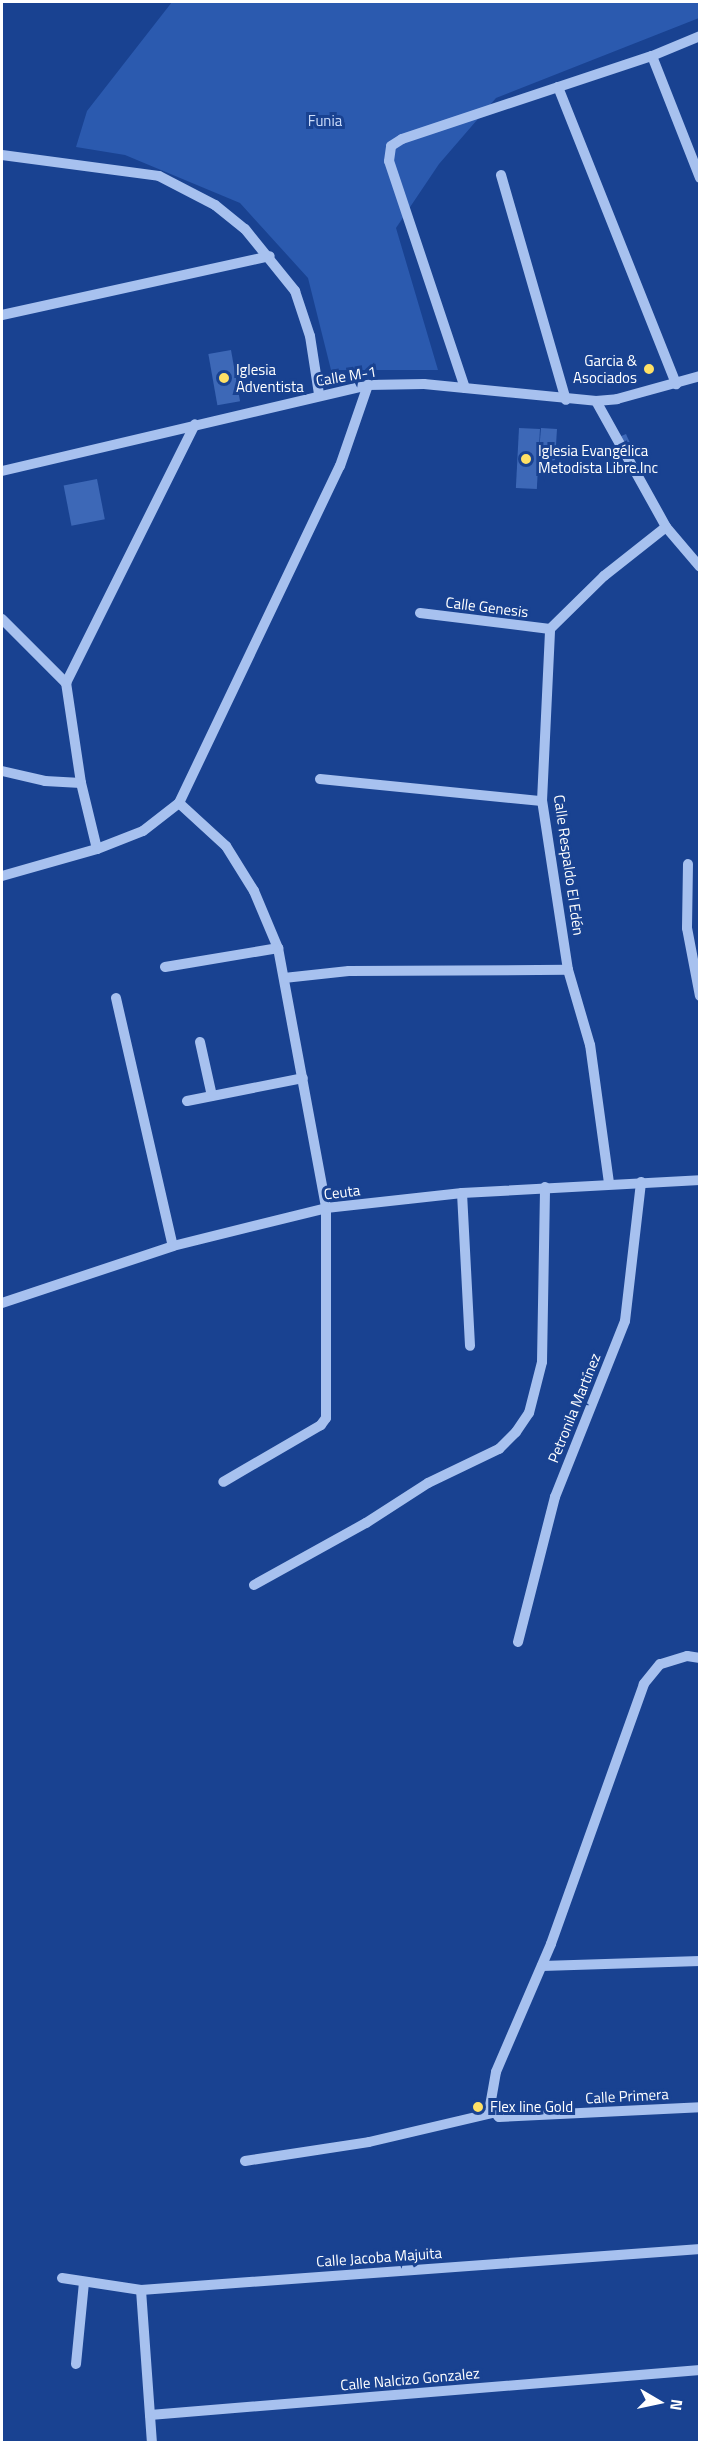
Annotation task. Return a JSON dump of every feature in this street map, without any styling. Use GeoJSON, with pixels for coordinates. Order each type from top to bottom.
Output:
{"type":"FeatureCollection","features":[{"type":"Feature","properties":{"kind":"street"},"geometry":{"type":"LineString","coordinates":[[465,388],[389,153],[395,142],[652,56],[699,36]]}},
{"type":"Feature","properties":{"kind":"street"},"geometry":{"type":"LineString","coordinates":[[652,56],[699,178]]}},
{"type":"Feature","properties":{"kind":"street"},"geometry":{"type":"LineString","coordinates":[[558,87],[676,384]]}},
{"type":"Feature","properties":{"kind":"street"},"geometry":{"type":"LineString","coordinates":[[2,154],[159,176],[215,205],[245,229],[270,256],[295,291],[310,336],[319,394]]}},
{"type":"Feature","properties":{"kind":"street"},"geometry":{"type":"LineString","coordinates":[[501,175],[566,400]]}},
{"type":"Feature","properties":{"kind":"street"},"geometry":{"type":"LineString","coordinates":[[2,315],[270,256]]}},
{"type":"Feature","properties":{"kind":"street","name":"Calle M-1"},"geometry":{"type":"LineString","coordinates":[[2,471],[319,394],[368,385],[465,388],[566,400],[596,401],[676,384],[699,376]]}},
{"type":"Feature","properties":{"kind":"street"},"geometry":{"type":"LineString","coordinates":[[2,876],[97,849],[144,831],[179,803],[340,466],[368,385]]}},
{"type":"Feature","properties":{"kind":"street"},"geometry":{"type":"LineString","coordinates":[[596,401],[666,527],[699,567]]}},
{"type":"Feature","properties":{"kind":"street"},"geometry":{"type":"LineString","coordinates":[[97,849],[81,783],[66,683],[195,424]]}},
{"type":"Feature","properties":{"kind":"street"},"geometry":{"type":"LineString","coordinates":[[550,629],[604,576],[666,527]]}},
{"type":"Feature","properties":{"kind":"street","name":"Calle Genesis"},"geometry":{"type":"LineString","coordinates":[[420,614],[550,629]]}},
{"type":"Feature","properties":{"kind":"street"},"geometry":{"type":"LineString","coordinates":[[2,619],[66,683]]}},
{"type":"Feature","properties":{"kind":"street","name":"Calle Respaldo El Edén"},"geometry":{"type":"LineString","coordinates":[[550,629],[542,801],[568,970],[590,1045],[609,1183]]}},
{"type":"Feature","properties":{"kind":"street"},"geometry":{"type":"LineString","coordinates":[[2,771],[45,781],[81,783]]}},
{"type":"Feature","properties":{"kind":"street"},"geometry":{"type":"LineString","coordinates":[[320,779],[542,801]]}},
{"type":"Feature","properties":{"kind":"street"},"geometry":{"type":"LineString","coordinates":[[179,803],[226,846],[254,891],[278,948],[326,1208],[326,1418],[321,1425],[223,1482]]}},
{"type":"Feature","properties":{"kind":"street"},"geometry":{"type":"LineString","coordinates":[[688,864],[687,928],[699,996]]}},
{"type":"Feature","properties":{"kind":"street"},"geometry":{"type":"LineString","coordinates":[[165,967],[278,948]]}},
{"type":"Feature","properties":{"kind":"street"},"geometry":{"type":"LineString","coordinates":[[284,978],[349,971],[568,970]]}},
{"type":"Feature","properties":{"kind":"street"},"geometry":{"type":"LineString","coordinates":[[116,998],[173,1245]]}},
{"type":"Feature","properties":{"kind":"street"},"geometry":{"type":"LineString","coordinates":[[200,1042],[212,1096]]}},
{"type":"Feature","properties":{"kind":"street"},"geometry":{"type":"LineString","coordinates":[[187,1101],[303,1078]]}},
{"type":"Feature","properties":{"kind":"street","name":"Ceuta"},"geometry":{"type":"LineString","coordinates":[[2,1303],[173,1245],[326,1208],[462,1193],[609,1183],[699,1180]]}},
{"type":"Feature","properties":{"kind":"street","name":"Petronila Martínez"},"geometry":{"type":"LineString","coordinates":[[518,1642],[555,1497],[625,1321],[641,1182]]}},
{"type":"Feature","properties":{"kind":"street"},"geometry":{"type":"LineString","coordinates":[[254,1585],[366,1523],[428,1482],[499,1449],[516,1432],[529,1413],[542,1362],[545,1187]]}},
{"type":"Feature","properties":{"kind":"street"},"geometry":{"type":"LineString","coordinates":[[462,1193],[470,1346]]}},
{"type":"Feature","properties":{"kind":"street"},"geometry":{"type":"LineString","coordinates":[[491,2110],[496,2072],[542,1966],[644,1684],[660,1664],[687,1656],[699,1658]]}},
{"type":"Feature","properties":{"kind":"street"},"geometry":{"type":"LineString","coordinates":[[542,1966],[699,1961]]}},
{"type":"Feature","properties":{"kind":"street","name":"Calle Primera"},"geometry":{"type":"LineString","coordinates":[[245,2161],[369,2142],[491,2110],[499,2117],[699,2108]]}},
{"type":"Feature","properties":{"kind":"street","name":"Calle Jacoba Majuita"},"geometry":{"type":"LineString","coordinates":[[62,2278],[141,2290],[699,2249]]}},
{"type":"Feature","properties":{"kind":"street"},"geometry":{"type":"LineString","coordinates":[[76,2364],[84,2282]]}},
{"type":"Feature","properties":{"kind":"street"},"geometry":{"type":"LineString","coordinates":[[141,2290],[152,2442]]}},
{"type":"Feature","properties":{"kind":"street","name":"Calle Nalcizo Gonzalez"},"geometry":{"type":"LineString","coordinates":[[150,2415],[699,2370]]}},
{"type":"Feature","properties":{"kind":"green space","name":"Funia"},"geometry":{"type":"Polygon","coordinates":[[[172,2],[699,2],[699,18],[496,98],[439,164],[396,228],[438,370],[331,370],[308,278],[240,203],[125,155],[76,147],[87,111],[172,2]]]}},
{"type":"Feature","properties":{"kind":"building","name":"Iglesia Adventista"},"geometry":{"type":"Polygon","coordinates":[[[231,350],[240,401],[217,405],[208,354],[231,350]]]}},
{"type":"Feature","properties":{"kind":"building","name":"Garcia & Asociados"},"geometry":{"type":"Polygon","coordinates":[[[651,363],[654,372],[647,374],[644,365],[651,363]]]}},
{"type":"Feature","properties":{"kind":"building","name":"Iglesia Evangélica Metodista Libre.Inc"},"geometry":{"type":"Polygon","coordinates":[[[519,428],[540,429],[537,489],[516,488],[519,428]]]}},
{"type":"Feature","properties":{"kind":"building"},"geometry":{"type":"Polygon","coordinates":[[[541,428],[557,429],[555,460],[538,464],[541,428]]]}},
{"type":"Feature","properties":{"kind":"building"},"geometry":{"type":"Polygon","coordinates":[[[626,434],[630,443],[622,446],[619,437],[626,434]]]}},
{"type":"Feature","properties":{"kind":"building"},"geometry":{"type":"Polygon","coordinates":[[[97,479],[105,519],[71,526],[64,485],[97,479]]]}},
{"type":"Feature","properties":{"kind":"place","name":"Garcia & Asociados"},"geometry":{"type":"Point","coordinates":[649,369]}},
{"type":"Feature","properties":{"kind":"place","name":"Iglesia Adventista"},"geometry":{"type":"Point","coordinates":[224,378]}},
{"type":"Feature","properties":{"kind":"place","name":"Iglesia Evangélica Metodista Libre.Inc"},"geometry":{"type":"Point","coordinates":[526,459]}},
{"type":"Feature","properties":{"kind":"place","name":"Flex line Gold"},"geometry":{"type":"Point","coordinates":[478,2107]}}]}
